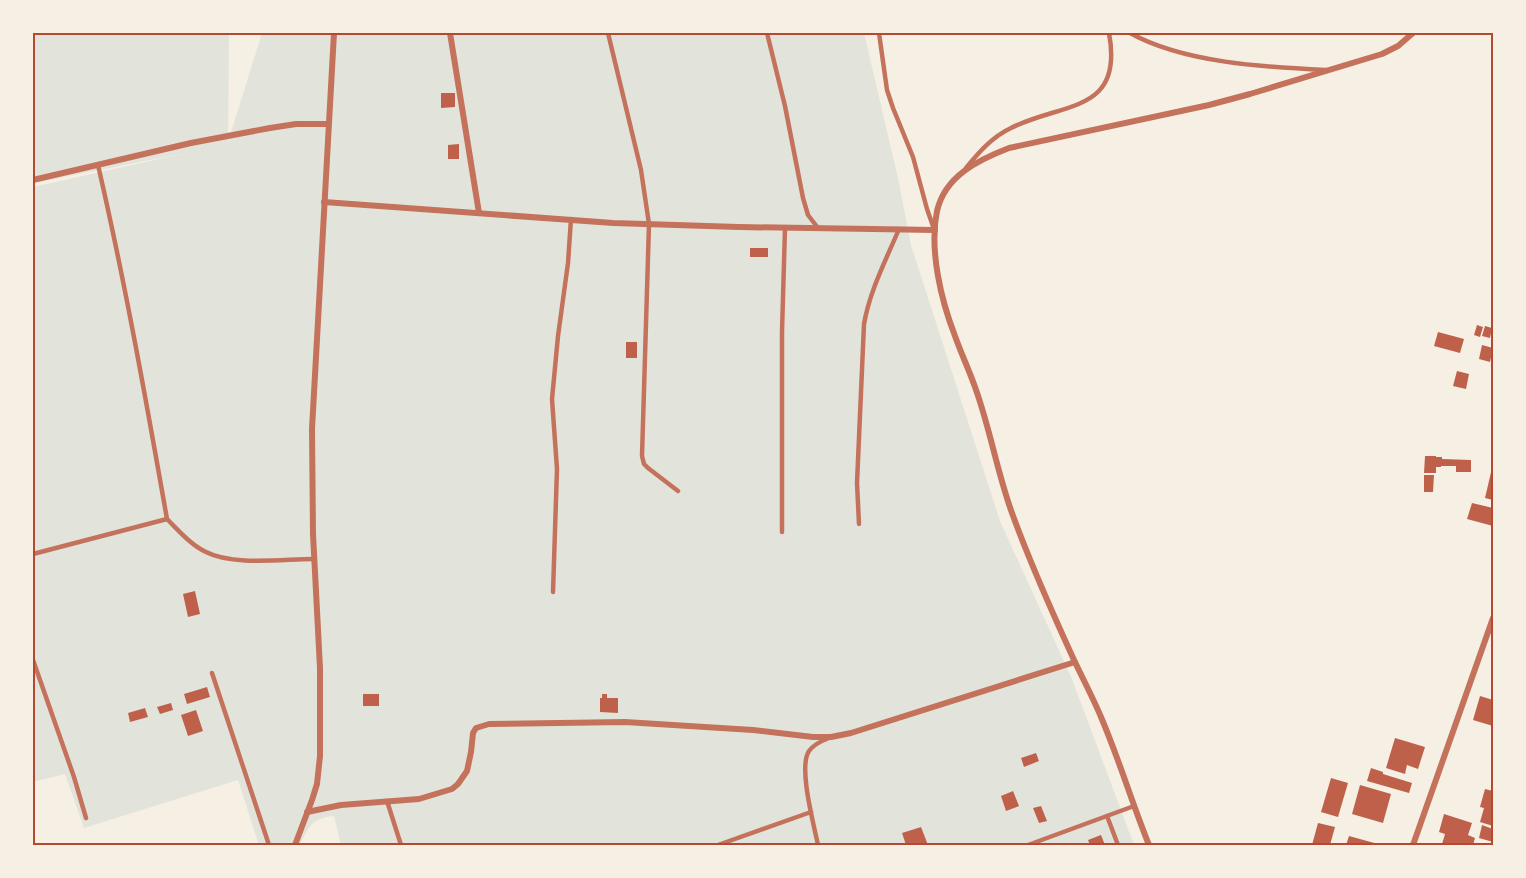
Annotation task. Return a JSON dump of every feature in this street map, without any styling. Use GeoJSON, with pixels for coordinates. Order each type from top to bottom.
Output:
{"type":"FeatureCollection","features":[{"type":"Feature","properties":{"kind":"street"},"geometry":{"type":"LineString","coordinates":[[295,845],[317,784],[320,756],[320,668],[313,559],[312,429],[334,33]]}},
{"type":"Feature","properties":{"kind":"street"},"geometry":{"type":"LineString","coordinates":[[450,33],[479,213]]}},
{"type":"Feature","properties":{"kind":"street"},"geometry":{"type":"LineString","coordinates":[[1149,845],[1102,720],[1049,606],[1012,513],[978,396],[944,304],[935,245],[938,209],[947,189],[962,172],[983,158],[1009,148],[1250,94],[1382,54],[1398,46],[1413,33]]}},
{"type":"Feature","properties":{"kind":"street"},"geometry":{"type":"LineString","coordinates":[[33,180],[270,128],[296,124],[328,124]]}},
{"type":"Feature","properties":{"kind":"street"},"geometry":{"type":"LineString","coordinates":[[324,202],[649,224],[935,230]]}},
{"type":"Feature","properties":{"kind":"street"},"geometry":{"type":"LineString","coordinates":[[1413,845],[1493,618]]}},
{"type":"Feature","properties":{"kind":"street"},"geometry":{"type":"LineString","coordinates":[[308,812],[341,805],[431,796],[452,789],[467,771],[470,763],[473,733],[476,728],[489,724],[625,722],[831,737],[851,733],[1075,662]]}},
{"type":"Feature","properties":{"kind":"lane"},"geometry":{"type":"LineString","coordinates":[[608,33],[641,170],[649,224],[642,456],[648,468],[678,491]]}},
{"type":"Feature","properties":{"kind":"lane"},"geometry":{"type":"LineString","coordinates":[[767,33],[785,106],[803,198],[808,215],[818,228]]}},
{"type":"Feature","properties":{"kind":"lane"},"geometry":{"type":"LineString","coordinates":[[879,33],[887,90],[913,158],[935,230]]}},
{"type":"Feature","properties":{"kind":"lane"},"geometry":{"type":"LineString","coordinates":[[962,172],[983,147],[996,136],[1012,127],[1074,106],[1096,95],[1107,81],[1110,71],[1112,49],[1109,33]]}},
{"type":"Feature","properties":{"kind":"lane"},"geometry":{"type":"LineString","coordinates":[[1130,33],[1162,48],[1201,57],[1281,68],[1327,70]]}},
{"type":"Feature","properties":{"kind":"lane"},"geometry":{"type":"LineString","coordinates":[[98,165],[130,312],[167,519],[204,552],[219,557],[236,560],[313,559]]}},
{"type":"Feature","properties":{"kind":"lane"},"geometry":{"type":"LineString","coordinates":[[553,592],[556,469],[552,399],[571,219]]}},
{"type":"Feature","properties":{"kind":"lane"},"geometry":{"type":"LineString","coordinates":[[782,532],[782,332],[785,228]]}},
{"type":"Feature","properties":{"kind":"lane"},"geometry":{"type":"LineString","coordinates":[[859,524],[857,483],[864,324],[872,290],[899,229]]}},
{"type":"Feature","properties":{"kind":"lane"},"geometry":{"type":"LineString","coordinates":[[33,554],[167,519]]}},
{"type":"Feature","properties":{"kind":"lane"},"geometry":{"type":"LineString","coordinates":[[33,660],[86,818]]}},
{"type":"Feature","properties":{"kind":"lane"},"geometry":{"type":"LineString","coordinates":[[212,673],[269,845]]}},
{"type":"Feature","properties":{"kind":"lane"},"geometry":{"type":"LineString","coordinates":[[818,845],[811,812],[805,759],[814,745],[831,737]]}},
{"type":"Feature","properties":{"kind":"lane"},"geometry":{"type":"LineString","coordinates":[[387,801],[401,845]]}},
{"type":"Feature","properties":{"kind":"lane"},"geometry":{"type":"LineString","coordinates":[[1028,845],[1134,806]]}},
{"type":"Feature","properties":{"kind":"lane"},"geometry":{"type":"LineString","coordinates":[[718,845],[811,812]]}},
{"type":"Feature","properties":{"kind":"lane"},"geometry":{"type":"LineString","coordinates":[[1107,816],[1118,845]]}},
{"type":"Feature","properties":{"kind":"shaded area"},"geometry":{"type":"Polygon","coordinates":[[[33,33],[229,33],[228,142],[262,33],[864,33],[898,178],[911,245],[1000,521],[1072,679],[1134,845],[341,845],[334,816],[320,819],[312,824],[300,845],[259,845],[238,780],[84,828],[65,774],[33,782],[33,187],[186,153],[33,183],[33,33]]]}},
{"type":"Feature","properties":{"kind":"building"},"geometry":{"type":"Polygon","coordinates":[[[441,93],[455,93],[455,107],[441,108],[441,93]]]}},
{"type":"Feature","properties":{"kind":"building"},"geometry":{"type":"Polygon","coordinates":[[[459,144],[459,159],[448,159],[448,145],[459,144]]]}},
{"type":"Feature","properties":{"kind":"building"},"geometry":{"type":"Polygon","coordinates":[[[750,248],[768,248],[768,257],[750,257],[750,248]]]}},
{"type":"Feature","properties":{"kind":"building"},"geometry":{"type":"Polygon","coordinates":[[[1477,325],[1483,327],[1480,337],[1474,335],[1477,325]]]}},
{"type":"Feature","properties":{"kind":"building"},"geometry":{"type":"Polygon","coordinates":[[[1485,326],[1492,328],[1490,338],[1482,336],[1485,326]]]}},
{"type":"Feature","properties":{"kind":"building"},"geometry":{"type":"Polygon","coordinates":[[[1438,332],[1464,339],[1460,353],[1434,346],[1438,332]]]}},
{"type":"Feature","properties":{"kind":"building"},"geometry":{"type":"Polygon","coordinates":[[[626,342],[637,342],[637,358],[626,358],[626,342]]]}},
{"type":"Feature","properties":{"kind":"building"},"geometry":{"type":"Polygon","coordinates":[[[1482,345],[1493,348],[1490,362],[1479,359],[1482,345]]]}},
{"type":"Feature","properties":{"kind":"building"},"geometry":{"type":"Polygon","coordinates":[[[1457,371],[1469,374],[1466,389],[1453,386],[1457,371]]]}},
{"type":"Feature","properties":{"kind":"building"},"geometry":{"type":"Polygon","coordinates":[[[1425,456],[1471,460],[1471,472],[1456,472],[1456,466],[1441,466],[1436,467],[1436,473],[1424,473],[1425,456]]]}},
{"type":"Feature","properties":{"kind":"building"},"geometry":{"type":"Polygon","coordinates":[[[1493,468],[1493,500],[1485,498],[1493,468]]]}},
{"type":"Feature","properties":{"kind":"building"},"geometry":{"type":"Polygon","coordinates":[[[1424,475],[1434,475],[1433,492],[1424,492],[1424,475]]]}},
{"type":"Feature","properties":{"kind":"building"},"geometry":{"type":"Polygon","coordinates":[[[1472,503],[1493,508],[1493,526],[1467,519],[1472,503]]]}},
{"type":"Feature","properties":{"kind":"building"},"geometry":{"type":"Polygon","coordinates":[[[195,591],[200,614],[188,617],[183,594],[195,591]]]}},
{"type":"Feature","properties":{"kind":"building"},"geometry":{"type":"Polygon","coordinates":[[[207,687],[210,697],[187,704],[184,694],[207,687]]]}},
{"type":"Feature","properties":{"kind":"building"},"geometry":{"type":"Polygon","coordinates":[[[363,694],[379,694],[379,706],[363,706],[363,694]]]}},
{"type":"Feature","properties":{"kind":"building"},"geometry":{"type":"Polygon","coordinates":[[[602,694],[607,694],[607,698],[618,698],[618,713],[600,712],[602,694]]]}},
{"type":"Feature","properties":{"kind":"building"},"geometry":{"type":"Polygon","coordinates":[[[1480,696],[1493,700],[1493,726],[1473,720],[1480,696]]]}},
{"type":"Feature","properties":{"kind":"building"},"geometry":{"type":"Polygon","coordinates":[[[171,703],[173,710],[160,714],[157,707],[171,703]]]}},
{"type":"Feature","properties":{"kind":"building"},"geometry":{"type":"Polygon","coordinates":[[[145,708],[148,717],[130,722],[128,713],[145,708]]]}},
{"type":"Feature","properties":{"kind":"building"},"geometry":{"type":"Polygon","coordinates":[[[196,710],[203,731],[188,736],[181,715],[196,710]]]}},
{"type":"Feature","properties":{"kind":"building"},"geometry":{"type":"Polygon","coordinates":[[[1395,738],[1425,747],[1418,769],[1407,765],[1405,774],[1386,768],[1395,738]]]}},
{"type":"Feature","properties":{"kind":"building"},"geometry":{"type":"Polygon","coordinates":[[[1036,753],[1039,761],[1024,767],[1021,758],[1036,753]]]}},
{"type":"Feature","properties":{"kind":"building"},"geometry":{"type":"Polygon","coordinates":[[[1371,768],[1412,783],[1409,793],[1367,781],[1371,768]]]}},
{"type":"Feature","properties":{"kind":"building"},"geometry":{"type":"Polygon","coordinates":[[[1331,778],[1348,783],[1338,817],[1321,812],[1331,778]]]}},
{"type":"Feature","properties":{"kind":"building"},"geometry":{"type":"Polygon","coordinates":[[[1360,785],[1391,794],[1383,823],[1352,814],[1360,785]]]}},
{"type":"Feature","properties":{"kind":"building"},"geometry":{"type":"Polygon","coordinates":[[[1485,789],[1493,791],[1493,826],[1480,822],[1484,808],[1480,807],[1485,789]]]}},
{"type":"Feature","properties":{"kind":"building"},"geometry":{"type":"Polygon","coordinates":[[[1013,791],[1019,806],[1006,811],[1001,796],[1013,791]]]}},
{"type":"Feature","properties":{"kind":"building"},"geometry":{"type":"Polygon","coordinates":[[[1041,806],[1047,821],[1039,823],[1033,808],[1041,806]]]}},
{"type":"Feature","properties":{"kind":"building"},"geometry":{"type":"Polygon","coordinates":[[[1444,814],[1472,823],[1468,835],[1475,838],[1473,845],[1442,844],[1445,834],[1439,832],[1444,814]]]}},
{"type":"Feature","properties":{"kind":"building"},"geometry":{"type":"Polygon","coordinates":[[[1318,823],[1335,827],[1330,845],[1312,845],[1318,823]]]}},
{"type":"Feature","properties":{"kind":"building"},"geometry":{"type":"Polygon","coordinates":[[[1482,825],[1493,829],[1493,842],[1479,838],[1482,825]]]}},
{"type":"Feature","properties":{"kind":"building"},"geometry":{"type":"Polygon","coordinates":[[[921,827],[928,845],[906,845],[902,833],[921,827]]]}},
{"type":"Feature","properties":{"kind":"building"},"geometry":{"type":"Polygon","coordinates":[[[1101,835],[1105,845],[1090,845],[1088,840],[1101,835]]]}},
{"type":"Feature","properties":{"kind":"building"},"geometry":{"type":"Polygon","coordinates":[[[1349,836],[1378,844],[1378,845],[1346,845],[1349,836]]]}}]}
